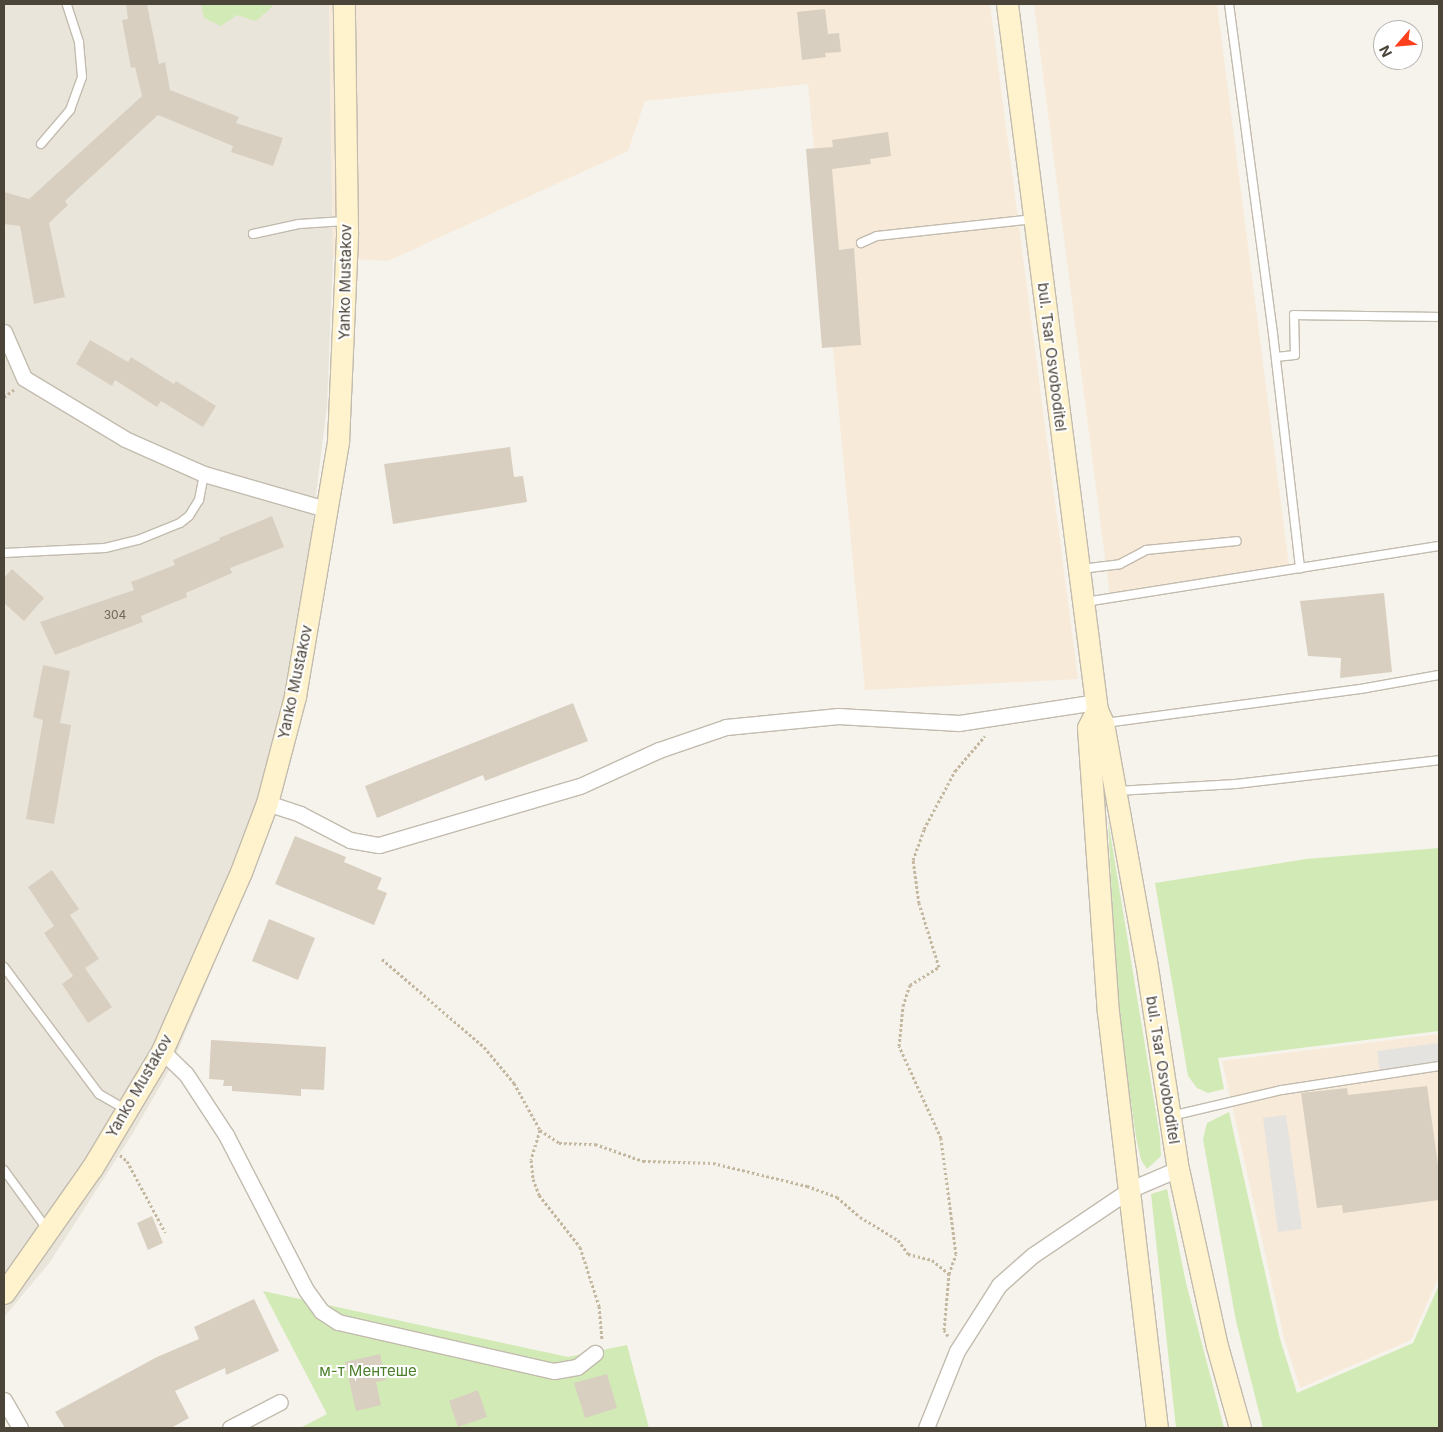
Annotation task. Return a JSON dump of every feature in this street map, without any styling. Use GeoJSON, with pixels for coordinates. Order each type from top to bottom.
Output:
{"type":"FeatureCollection","features":[{"type":"Feature","properties":{"kind":"main road","name":"Yanko Mustakov"},"geometry":{"type":"LineString","coordinates":[[4,1293],[49,1231],[107,1142],[162,1051],[242,872],[267,803],[295,696],[329,510],[342,387],[347,221],[344,4]]}},
{"type":"Feature","properties":{"kind":"main road","name":"bul. Tsar Osvoboditel"},"geometry":{"type":"LineString","coordinates":[[1007,4],[1098,712],[1115,792],[1171,1116],[1178,1169],[1214,1337],[1240,1428]]}},
{"type":"Feature","properties":{"kind":"main road","name":"bul. Tsar Osvoboditel"},"geometry":{"type":"LineString","coordinates":[[1098,712],[1088,728],[1108,1012],[1131,1189],[1157,1428]]}},
{"type":"Feature","properties":{"kind":"street"},"geometry":{"type":"LineString","coordinates":[[4,332],[24,378],[125,439],[204,474],[329,510]]}},
{"type":"Feature","properties":{"kind":"street"},"geometry":{"type":"LineString","coordinates":[[267,803],[300,814],[350,840],[379,845],[580,786],[659,750],[726,727],[838,716],[959,723],[1098,712]]}},
{"type":"Feature","properties":{"kind":"street"},"geometry":{"type":"LineString","coordinates":[[162,1051],[186,1074],[226,1135],[306,1290],[321,1310],[338,1322],[554,1372],[577,1367],[595,1353]]}},
{"type":"Feature","properties":{"kind":"street"},"geometry":{"type":"LineString","coordinates":[[926,1428],[957,1351],[999,1285],[1033,1255],[1131,1189],[1178,1169]]}},
{"type":"Feature","properties":{"kind":"street"},"geometry":{"type":"LineString","coordinates":[[4,1400],[20,1428]]}},
{"type":"Feature","properties":{"kind":"street"},"geometry":{"type":"LineString","coordinates":[[230,1428],[280,1402]]}},
{"type":"Feature","properties":{"kind":"lane"},"geometry":{"type":"LineString","coordinates":[[41,144],[70,110],[82,77],[79,42],[67,4]]}},
{"type":"Feature","properties":{"kind":"lane"},"geometry":{"type":"LineString","coordinates":[[1229,4],[1276,357],[1300,568]]}},
{"type":"Feature","properties":{"kind":"lane"},"geometry":{"type":"LineString","coordinates":[[861,243],[877,236],[1035,219]]}},
{"type":"Feature","properties":{"kind":"lane"},"geometry":{"type":"LineString","coordinates":[[253,234],[299,224],[347,221]]}},
{"type":"Feature","properties":{"kind":"lane"},"geometry":{"type":"LineString","coordinates":[[1276,357],[1295,356],[1294,315],[1439,317]]}},
{"type":"Feature","properties":{"kind":"lane"},"geometry":{"type":"LineString","coordinates":[[4,553],[105,548],[138,540],[180,523],[190,516],[199,500],[204,474]]}},
{"type":"Feature","properties":{"kind":"lane"},"geometry":{"type":"LineString","coordinates":[[1079,569],[1120,564],[1146,550],[1237,541]]}},
{"type":"Feature","properties":{"kind":"lane"},"geometry":{"type":"LineString","coordinates":[[1083,602],[1439,546]]}},
{"type":"Feature","properties":{"kind":"lane"},"geometry":{"type":"LineString","coordinates":[[1098,712],[1366,688],[1439,675]]}},
{"type":"Feature","properties":{"kind":"lane"},"geometry":{"type":"LineString","coordinates":[[1115,792],[1236,784],[1439,760]]}},
{"type":"Feature","properties":{"kind":"lane"},"geometry":{"type":"LineString","coordinates":[[4,967],[99,1094],[127,1110]]}},
{"type":"Feature","properties":{"kind":"lane"},"geometry":{"type":"LineString","coordinates":[[1171,1116],[1282,1090],[1439,1066]]}},
{"type":"Feature","properties":{"kind":"lane"},"geometry":{"type":"LineString","coordinates":[[4,1170],[49,1231]]}},
{"type":"Feature","properties":{"kind":"path"},"geometry":{"type":"LineString","coordinates":[[957,1351],[944,1330],[949,1274],[956,1254],[941,1138],[899,1046],[903,1006],[910,985],[939,967],[919,903],[913,860],[924,829],[955,771],[984,736],[992,733]]}},
{"type":"Feature","properties":{"kind":"path"},"geometry":{"type":"LineString","coordinates":[[382,959],[484,1047],[514,1082],[540,1130],[559,1143],[595,1144],[643,1161],[714,1163],[830,1194],[898,1240],[908,1254],[932,1260],[949,1274]]}},
{"type":"Feature","properties":{"kind":"path"},"geometry":{"type":"LineString","coordinates":[[540,1130],[531,1160],[533,1180],[539,1194],[580,1247],[603,1326],[595,1353]]}},
{"type":"Feature","properties":{"kind":"path"},"geometry":{"type":"LineString","coordinates":[[107,1142],[127,1161],[165,1232]]}},
{"type":"Feature","properties":{"kind":"shaded area"},"geometry":{"type":"Polygon","coordinates":[[[4,4],[329,4],[333,258],[327,406],[306,576],[297,735],[252,873],[171,1067],[133,1133],[50,1262],[4,1317],[4,4]]]}},
{"type":"Feature","properties":{"kind":"shaded area"},"geometry":{"type":"Polygon","coordinates":[[[329,4],[990,4],[1078,679],[865,690],[808,84],[645,101],[628,151],[388,261],[333,258],[329,4]]]}},
{"type":"Feature","properties":{"kind":"shaded area"},"geometry":{"type":"Polygon","coordinates":[[[1034,4],[1217,4],[1290,574],[1110,597],[1034,4]]]}},
{"type":"Feature","properties":{"kind":"shaded area"},"geometry":{"type":"Polygon","coordinates":[[[1439,1034],[1439,1276],[1411,1340],[1300,1388],[1284,1338],[1222,1061],[1439,1034]]]}},
{"type":"Feature","properties":{"kind":"shaded area"},"geometry":{"type":"Polygon","coordinates":[[[1439,1043],[1439,1066],[1380,1073],[1377,1051],[1439,1043]]]}},
{"type":"Feature","properties":{"kind":"shaded area"},"geometry":{"type":"Polygon","coordinates":[[[1286,1115],[1302,1229],[1278,1232],[1263,1118],[1286,1115]]]}},
{"type":"Feature","properties":{"kind":"green space"},"geometry":{"type":"Polygon","coordinates":[[[201,4],[271,4],[272,7],[256,21],[237,15],[221,26],[204,18],[201,4]]]}},
{"type":"Feature","properties":{"kind":"green space"},"geometry":{"type":"Polygon","coordinates":[[[1108,820],[1160,1137],[1161,1156],[1147,1169],[1141,1160],[1136,1137],[1123,1046],[1116,974],[1108,820]]]}},
{"type":"Feature","properties":{"kind":"green space"},"geometry":{"type":"Polygon","coordinates":[[[1439,848],[1439,1031],[1218,1058],[1224,1089],[1208,1093],[1197,1088],[1188,1076],[1155,883],[1306,859],[1439,848]]]}},
{"type":"Feature","properties":{"kind":"green space"},"geometry":{"type":"Polygon","coordinates":[[[1229,1112],[1280,1339],[1297,1393],[1413,1343],[1439,1285],[1439,1428],[1263,1428],[1236,1321],[1203,1139],[1207,1123],[1229,1112]]]}},
{"type":"Feature","properties":{"kind":"green space"},"geometry":{"type":"Polygon","coordinates":[[[1167,1189],[1186,1283],[1224,1428],[1176,1428],[1151,1194],[1167,1189]]]}},
{"type":"Feature","properties":{"kind":"green space","name":"м-т Ментeше"},"geometry":{"type":"Polygon","coordinates":[[[263,1291],[568,1357],[627,1345],[649,1428],[300,1428],[327,1414],[263,1291]]]}},
{"type":"Feature","properties":{"kind":"building"},"geometry":{"type":"Polygon","coordinates":[[[126,4],[147,4],[159,64],[165,62],[170,90],[239,117],[236,123],[283,138],[273,166],[231,152],[233,146],[158,115],[65,201],[68,205],[49,223],[65,297],[34,304],[20,226],[4,224],[4,192],[29,199],[142,96],[135,67],[131,68],[122,20],[128,19],[126,4]]]}},
{"type":"Feature","properties":{"kind":"building"},"geometry":{"type":"Polygon","coordinates":[[[825,9],[828,34],[839,33],[841,52],[825,53],[826,57],[802,60],[797,12],[825,9]]]}},
{"type":"Feature","properties":{"kind":"building"},"geometry":{"type":"Polygon","coordinates":[[[888,132],[891,156],[870,159],[871,164],[832,169],[839,250],[854,248],[861,345],[822,348],[806,149],[833,147],[832,140],[888,132]]]}},
{"type":"Feature","properties":{"kind":"building"},"geometry":{"type":"Polygon","coordinates":[[[90,340],[128,362],[131,357],[174,384],[176,381],[216,406],[203,427],[161,401],[157,407],[115,380],[112,386],[76,364],[90,340]]]}},
{"type":"Feature","properties":{"kind":"building"},"geometry":{"type":"Polygon","coordinates":[[[510,447],[514,477],[523,476],[527,502],[393,524],[384,464],[510,447]]]}},
{"type":"Feature","properties":{"kind":"building"},"geometry":{"type":"Polygon","coordinates":[[[272,516],[284,547],[230,568],[232,573],[186,593],[187,597],[141,616],[143,622],[55,655],[40,622],[134,590],[131,582],[175,565],[173,560],[272,516]]]}},
{"type":"Feature","properties":{"kind":"building"},"geometry":{"type":"Polygon","coordinates":[[[12,569],[44,598],[24,621],[4,603],[4,578],[12,569]]]}},
{"type":"Feature","properties":{"kind":"building"},"geometry":{"type":"Polygon","coordinates":[[[1384,593],[1392,672],[1340,678],[1341,658],[1308,656],[1300,601],[1384,593]]]}},
{"type":"Feature","properties":{"kind":"building"},"geometry":{"type":"Polygon","coordinates":[[[43,665],[70,671],[60,723],[71,725],[54,824],[26,819],[43,720],[33,717],[43,665]]]}},
{"type":"Feature","properties":{"kind":"building"},"geometry":{"type":"Polygon","coordinates":[[[573,703],[588,741],[485,781],[483,775],[377,818],[365,786],[573,703]]]}},
{"type":"Feature","properties":{"kind":"building"},"geometry":{"type":"Polygon","coordinates":[[[295,836],[346,857],[344,862],[382,878],[377,889],[387,893],[374,925],[275,884],[295,836]]]}},
{"type":"Feature","properties":{"kind":"building"},"geometry":{"type":"Polygon","coordinates":[[[52,870],[79,909],[70,915],[99,959],[85,968],[112,1007],[88,1023],[62,984],[73,976],[44,933],[54,926],[28,887],[52,870]]]}},
{"type":"Feature","properties":{"kind":"building"},"geometry":{"type":"Polygon","coordinates":[[[269,919],[315,938],[298,980],[252,961],[269,919]]]}},
{"type":"Feature","properties":{"kind":"building"},"geometry":{"type":"Polygon","coordinates":[[[211,1040],[326,1047],[324,1090],[301,1089],[301,1096],[232,1091],[232,1086],[223,1086],[224,1080],[209,1079],[211,1040]]]}},
{"type":"Feature","properties":{"kind":"building"},"geometry":{"type":"Polygon","coordinates":[[[1427,1086],[1439,1172],[1439,1200],[1343,1213],[1342,1205],[1317,1208],[1301,1093],[1347,1088],[1348,1095],[1427,1086]]]}},
{"type":"Feature","properties":{"kind":"building"},"geometry":{"type":"Polygon","coordinates":[[[152,1216],[163,1243],[148,1250],[137,1223],[152,1216]]]}},
{"type":"Feature","properties":{"kind":"building"},"geometry":{"type":"Polygon","coordinates":[[[254,1299],[279,1351],[226,1375],[225,1368],[175,1391],[189,1418],[171,1428],[65,1428],[55,1412],[157,1357],[199,1339],[194,1327],[254,1299]]]}},
{"type":"Feature","properties":{"kind":"building"},"geometry":{"type":"Polygon","coordinates":[[[380,1354],[386,1380],[376,1382],[381,1405],[356,1411],[345,1362],[380,1354]]]}},
{"type":"Feature","properties":{"kind":"building"},"geometry":{"type":"Polygon","coordinates":[[[607,1374],[617,1408],[585,1418],[574,1383],[607,1374]]]}},
{"type":"Feature","properties":{"kind":"building"},"geometry":{"type":"Polygon","coordinates":[[[478,1390],[487,1417],[458,1427],[449,1401],[478,1390]]]}}]}
